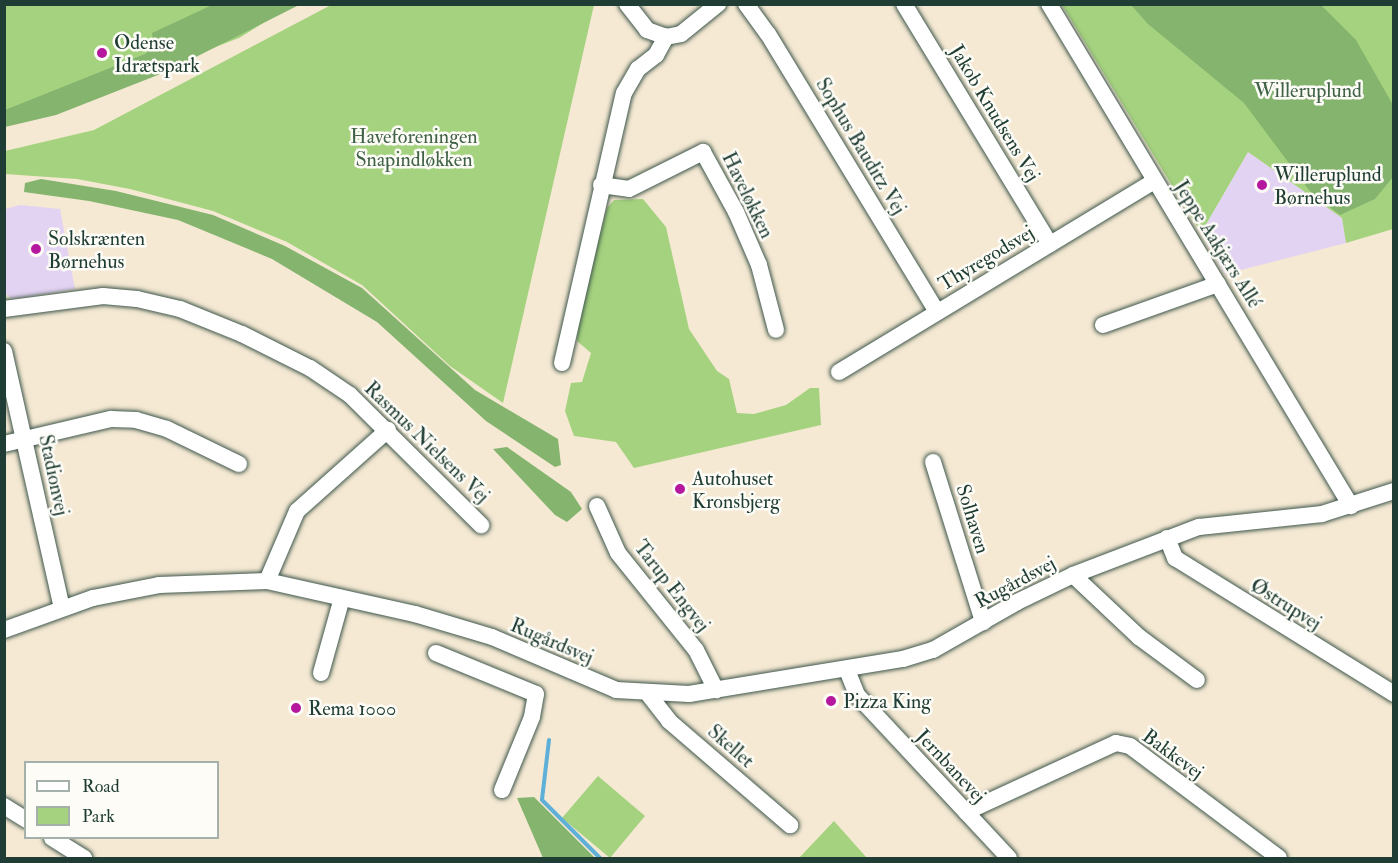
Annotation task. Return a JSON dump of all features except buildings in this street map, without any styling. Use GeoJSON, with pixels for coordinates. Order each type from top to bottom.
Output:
{"type":"FeatureCollection","features":[{"type":"Feature","properties":{"kind":"street"},"geometry":{"type":"LineString","coordinates":[[627,4],[647,30],[666,37],[681,34],[718,4]]}},
{"type":"Feature","properties":{"kind":"street","name":"Sophus Bauditz Vej"},"geometry":{"type":"LineString","coordinates":[[746,4],[768,34],[937,312]]}},
{"type":"Feature","properties":{"kind":"street","name":"Jakob Knudsens Vej"},"geometry":{"type":"LineString","coordinates":[[904,4],[1050,244]]}},
{"type":"Feature","properties":{"kind":"street","name":"Jeppe Aakjærs Allé"},"geometry":{"type":"LineString","coordinates":[[1049,4],[1351,506]]}},
{"type":"Feature","properties":{"kind":"street"},"geometry":{"type":"LineString","coordinates":[[562,363],[601,185],[624,93],[638,69],[656,55],[666,37]]}},
{"type":"Feature","properties":{"kind":"street","name":"Haveløkken"},"geometry":{"type":"LineString","coordinates":[[601,185],[629,189],[703,152],[736,212],[759,265],[776,330]]}},
{"type":"Feature","properties":{"kind":"street","name":"Thyregodsvej"},"geometry":{"type":"LineString","coordinates":[[839,372],[1154,181]]}},
{"type":"Feature","properties":{"kind":"street"},"geometry":{"type":"LineString","coordinates":[[1103,325],[1218,284]]}},
{"type":"Feature","properties":{"kind":"street","name":"Rasmus Nielsens Vej"},"geometry":{"type":"LineString","coordinates":[[4,309],[103,296],[180,309],[310,368],[350,395],[388,430],[481,525]]}},
{"type":"Feature","properties":{"kind":"street","name":"Stadionvej"},"geometry":{"type":"LineString","coordinates":[[4,351],[62,608]]}},
{"type":"Feature","properties":{"kind":"street"},"geometry":{"type":"LineString","coordinates":[[4,444],[111,419],[136,420],[167,429],[239,464]]}},
{"type":"Feature","properties":{"kind":"street"},"geometry":{"type":"LineString","coordinates":[[267,581],[297,510],[388,430]]}},
{"type":"Feature","properties":{"kind":"street","name":"Solhaven"},"geometry":{"type":"LineString","coordinates":[[933,462],[983,622]]}},
{"type":"Feature","properties":{"kind":"street","name":"Rugårdsvej"},"geometry":{"type":"LineString","coordinates":[[4,630],[62,608],[159,585],[267,581],[342,598],[492,638],[616,690],[649,694],[716,690],[847,670],[933,650],[1073,575],[1167,538],[1225,521],[1298,517],[1351,506],[1394,491]]}},
{"type":"Feature","properties":{"kind":"street","name":"Tarup Engvej"},"geometry":{"type":"LineString","coordinates":[[597,506],[618,554],[696,650],[716,690]]}},
{"type":"Feature","properties":{"kind":"street","name":"Østrupvej"},"geometry":{"type":"LineString","coordinates":[[1167,538],[1175,558],[1394,694]]}},
{"type":"Feature","properties":{"kind":"street","name":"Rugårdsvej"},"geometry":{"type":"LineString","coordinates":[[1073,575],[1138,637],[1197,680]]}},
{"type":"Feature","properties":{"kind":"street"},"geometry":{"type":"LineString","coordinates":[[321,673],[342,598]]}},
{"type":"Feature","properties":{"kind":"street"},"geometry":{"type":"LineString","coordinates":[[436,653],[536,694],[532,717],[502,790]]}},
{"type":"Feature","properties":{"kind":"street","name":"Jernbanevej"},"geometry":{"type":"LineString","coordinates":[[847,670],[857,695],[1008,858]]}},
{"type":"Feature","properties":{"kind":"street","name":"Skellet"},"geometry":{"type":"LineString","coordinates":[[649,694],[669,721],[790,825]]}},
{"type":"Feature","properties":{"kind":"street","name":"Bakkevej"},"geometry":{"type":"LineString","coordinates":[[966,812],[1116,743],[1130,746],[1279,858]]}},
{"type":"Feature","properties":{"kind":"street"},"geometry":{"type":"LineString","coordinates":[[4,806],[24,819]]}},
{"type":"Feature","properties":{"kind":"street"},"geometry":{"type":"LineString","coordinates":[[55,839],[84,858]]}},
{"type":"Feature","properties":{"kind":"shaded area","name":"Willeruplund Børnehus"},"geometry":{"type":"Polygon","coordinates":[[[1248,152],[1342,218],[1346,243],[1225,274],[1201,233],[1248,152]]]}},
{"type":"Feature","properties":{"kind":"shaded area","name":"Solskrænten Børnehus"},"geometry":{"type":"Polygon","coordinates":[[[20,205],[60,209],[75,289],[12,299],[5,293],[5,209],[20,205]]]}},
{"type":"Feature","properties":{"kind":"green space","name":"Odense Idrætspark"},"geometry":{"type":"Polygon","coordinates":[[[4,5],[292,5],[239,38],[5,127],[4,5]]]}},
{"type":"Feature","properties":{"kind":"green space"},"geometry":{"type":"Polygon","coordinates":[[[212,5],[299,5],[168,71],[56,115],[5,127],[5,110],[145,54],[154,47],[152,33],[212,5]]]}},
{"type":"Feature","properties":{"kind":"green space","name":"Haveforeningen Snapindløkken"},"geometry":{"type":"Polygon","coordinates":[[[331,5],[594,5],[503,403],[450,366],[362,285],[287,242],[213,211],[130,189],[77,179],[5,174],[5,151],[94,130],[331,5]]]}},
{"type":"Feature","properties":{"kind":"green space","name":"Willeruplund"},"geometry":{"type":"Polygon","coordinates":[[[1062,5],[1393,5],[1393,229],[1346,243],[1342,218],[1248,152],[1201,233],[1062,5]]]}},
{"type":"Feature","properties":{"kind":"green space"},"geometry":{"type":"Polygon","coordinates":[[[1131,5],[1321,5],[1356,40],[1393,105],[1393,177],[1375,199],[1340,215],[1312,194],[1244,103],[1148,24],[1131,5]]]}},
{"type":"Feature","properties":{"kind":"green space"},"geometry":{"type":"Polygon","coordinates":[[[41,179],[116,191],[213,215],[285,246],[362,288],[475,390],[558,439],[561,465],[555,467],[486,421],[377,322],[272,259],[178,220],[89,201],[24,192],[25,183],[41,179]]]}},
{"type":"Feature","properties":{"kind":"green space"},"geometry":{"type":"Polygon","coordinates":[[[643,199],[666,227],[689,329],[717,371],[729,379],[737,413],[754,414],[786,405],[810,388],[819,388],[821,425],[634,468],[616,442],[574,436],[565,411],[571,383],[582,382],[591,353],[577,341],[578,319],[607,208],[614,200],[643,199]]]}},
{"type":"Feature","properties":{"kind":"green space"},"geometry":{"type":"Polygon","coordinates":[[[507,447],[571,492],[582,509],[567,522],[555,515],[493,449],[507,447]]]}},
{"type":"Feature","properties":{"kind":"green space"},"geometry":{"type":"Polygon","coordinates":[[[598,776],[645,816],[610,858],[562,818],[598,776]]]}},
{"type":"Feature","properties":{"kind":"green space"},"geometry":{"type":"Polygon","coordinates":[[[534,797],[595,858],[543,858],[517,798],[534,797]]]}},
{"type":"Feature","properties":{"kind":"green space"},"geometry":{"type":"Polygon","coordinates":[[[834,821],[867,858],[799,858],[834,821]]]}},
{"type":"Feature","properties":{"kind":"waterway"},"geometry":{"type":"LineString","coordinates":[[549,740],[542,800],[600,858]]}},
{"type":"Feature","properties":{"kind":"place","name":"Odense Idrætspark"},"geometry":{"type":"Point","coordinates":[102,53]}},
{"type":"Feature","properties":{"kind":"place","name":"Willeruplund Børnehus"},"geometry":{"type":"Point","coordinates":[1262,185]}},
{"type":"Feature","properties":{"kind":"place","name":"Solskrænten Børnehus"},"geometry":{"type":"Point","coordinates":[36,249]}},
{"type":"Feature","properties":{"kind":"place","name":"Autohuset Kronsbjerg"},"geometry":{"type":"Point","coordinates":[680,489]}},
{"type":"Feature","properties":{"kind":"place","name":"Pizza King"},"geometry":{"type":"Point","coordinates":[831,701]}},
{"type":"Feature","properties":{"kind":"place","name":"Rema 1000"},"geometry":{"type":"Point","coordinates":[296,708]}}]}
